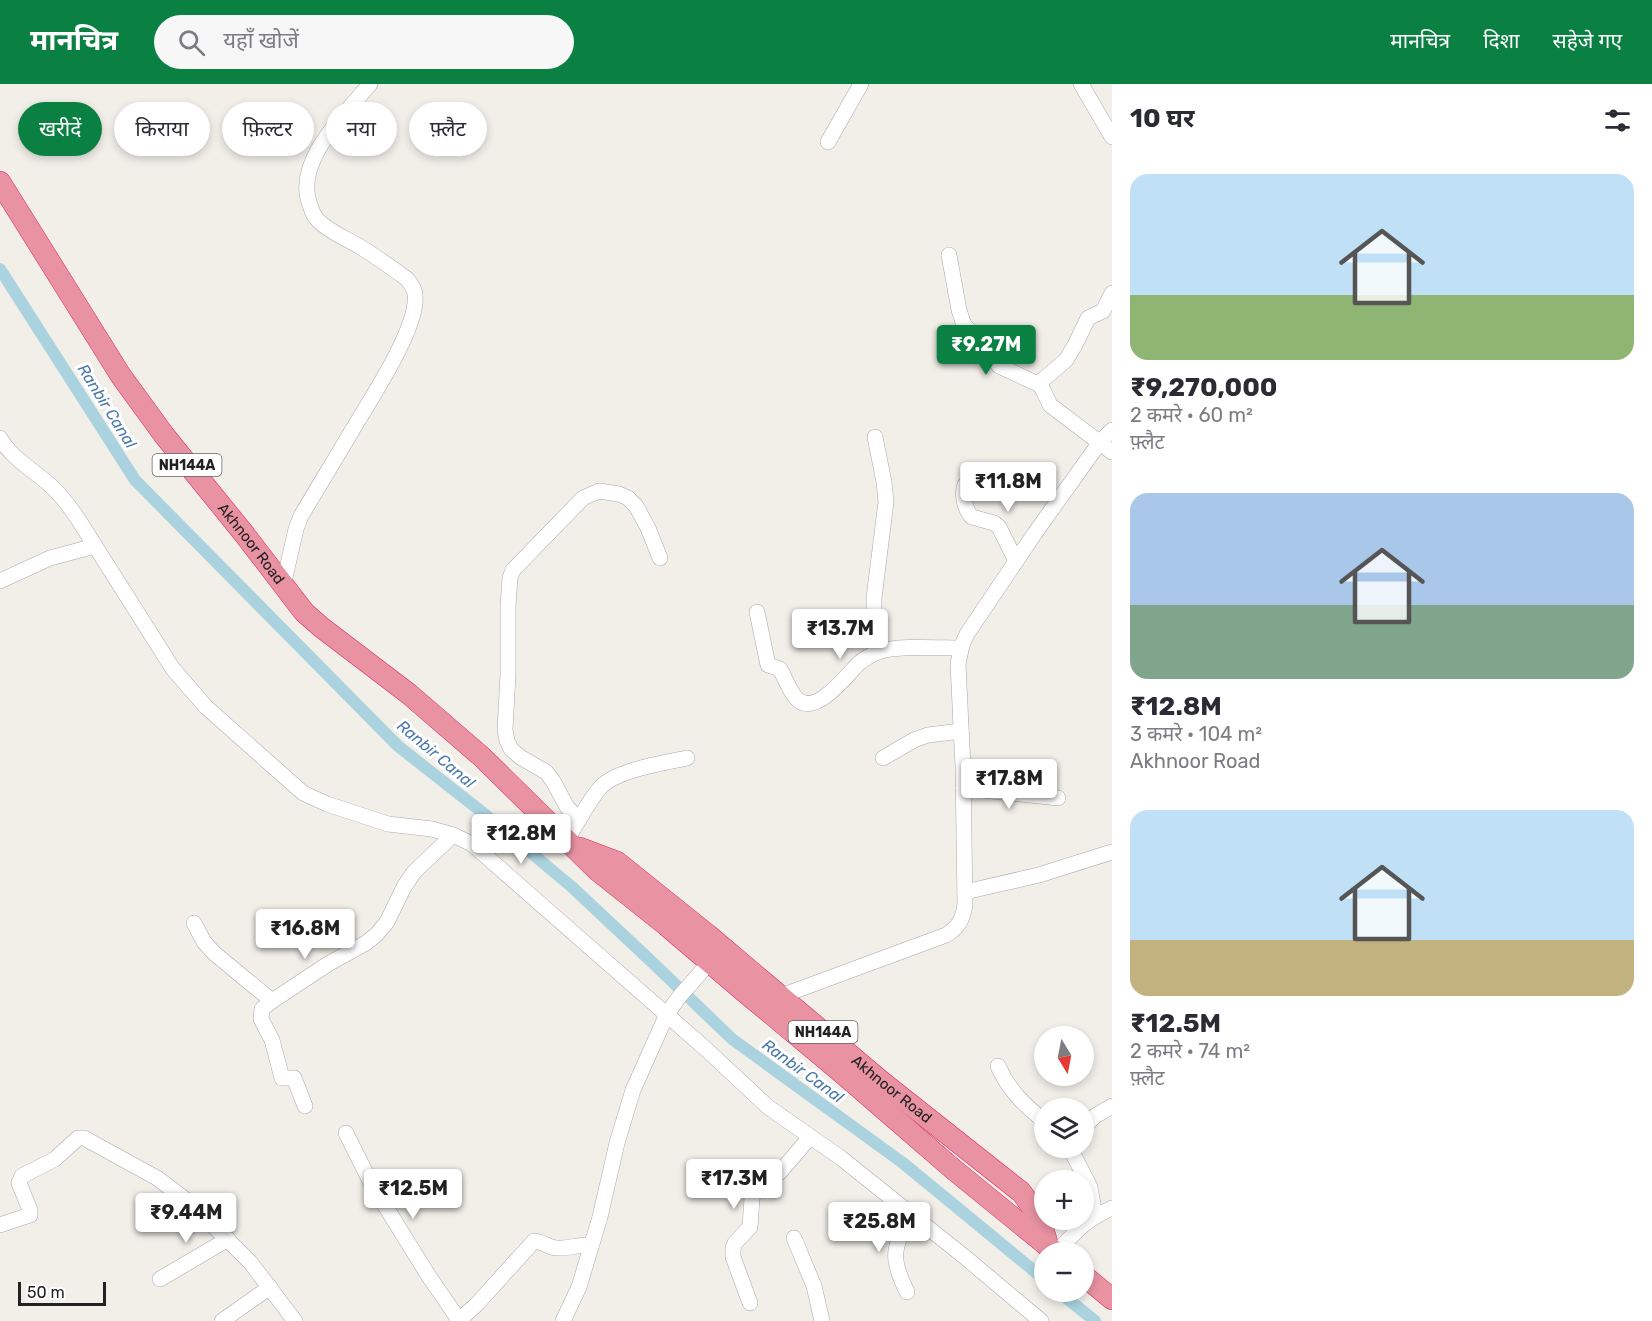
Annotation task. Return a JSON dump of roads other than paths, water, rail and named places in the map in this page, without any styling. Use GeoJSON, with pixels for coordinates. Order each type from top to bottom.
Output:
{"type":"FeatureCollection","features":[{"type":"Feature","properties":{"kind":"highway","name":"Akhnoor Road"},"geometry":{"type":"LineString","coordinates":[[0,182],[121,376],[164,435],[304,612],[423,706],[482,758],[598,871],[666,925],[953,1169],[1043,1242]]}},
{"type":"Feature","properties":{"kind":"highway","name":"Akhnoor Road"},"geometry":{"type":"LineString","coordinates":[[569,842],[617,862],[708,935],[882,1082],[1021,1192],[1035,1209],[1050,1242]]}},
{"type":"Feature","properties":{"kind":"highway"},"geometry":{"type":"LineString","coordinates":[[1094,1284],[1112,1299]]}},
{"type":"Feature","properties":{"kind":"street"},"geometry":{"type":"LineString","coordinates":[[283,586],[300,516],[385,375],[408,331],[416,296],[407,279],[364,249],[321,224],[312,212],[308,201],[306,187],[312,160],[321,143],[370,84]]}},
{"type":"Feature","properties":{"kind":"street"},"geometry":{"type":"LineString","coordinates":[[828,142],[861,84]]}},
{"type":"Feature","properties":{"kind":"street"},"geometry":{"type":"LineString","coordinates":[[1081,84],[1112,137]]}},
{"type":"Feature","properties":{"kind":"street"},"geometry":{"type":"LineString","coordinates":[[949,255],[964,325],[999,366],[1038,384],[1043,389],[1050,405],[1106,447]]}},
{"type":"Feature","properties":{"kind":"street"},"geometry":{"type":"LineString","coordinates":[[1038,384],[1066,360],[1076,345],[1088,318],[1103,311],[1112,293]]}},
{"type":"Feature","properties":{"kind":"street"},"geometry":{"type":"LineString","coordinates":[[781,996],[946,935],[962,919],[965,892],[958,664],[961,648],[967,634],[1016,561],[1106,447],[1112,430]]}},
{"type":"Feature","properties":{"kind":"street"},"geometry":{"type":"LineString","coordinates":[[875,437],[885,482],[886,501],[874,598],[874,616],[881,651]]}},
{"type":"Feature","properties":{"kind":"street"},"geometry":{"type":"LineString","coordinates":[[0,440],[64,499],[173,669],[206,707],[303,793],[327,804],[387,824],[432,829],[472,843],[707,1050],[768,1107],[841,1158],[1041,1321]]}},
{"type":"Feature","properties":{"kind":"street"},"geometry":{"type":"LineString","coordinates":[[990,479],[965,484],[963,492],[966,508],[972,517],[999,527],[1016,561]]}},
{"type":"Feature","properties":{"kind":"street"},"geometry":{"type":"LineString","coordinates":[[579,820],[567,807],[546,772],[520,757],[511,749],[507,741],[505,730],[510,578],[513,570],[583,498],[599,491],[619,494],[628,498],[636,506],[660,558]]}},
{"type":"Feature","properties":{"kind":"street"},"geometry":{"type":"LineString","coordinates":[[0,581],[50,558],[95,546]]}},
{"type":"Feature","properties":{"kind":"street"},"geometry":{"type":"LineString","coordinates":[[758,612],[768,665],[780,669],[796,698],[809,704],[830,694],[860,663],[881,651],[961,648]]}},
{"type":"Feature","properties":{"kind":"street"},"geometry":{"type":"LineString","coordinates":[[883,758],[914,740],[928,735],[961,731]]}},
{"type":"Feature","properties":{"kind":"street"},"geometry":{"type":"LineString","coordinates":[[569,842],[579,820],[600,787],[608,780],[619,775],[687,758]]}},
{"type":"Feature","properties":{"kind":"street"},"geometry":{"type":"LineString","coordinates":[[963,788],[1058,798]]}},
{"type":"Feature","properties":{"kind":"street"},"geometry":{"type":"LineString","coordinates":[[305,1106],[294,1078],[282,1078],[272,1040],[261,1019],[262,1009],[328,964],[376,935],[387,922],[414,872],[453,835]]}},
{"type":"Feature","properties":{"kind":"street"},"geometry":{"type":"LineString","coordinates":[[965,892],[1039,875],[1112,852]]}},
{"type":"Feature","properties":{"kind":"street"},"geometry":{"type":"LineString","coordinates":[[194,923],[204,942],[214,953],[272,1001]]}},
{"type":"Feature","properties":{"kind":"street"},"geometry":{"type":"LineString","coordinates":[[563,1321],[579,1287],[630,1101],[666,1014],[710,962]]}},
{"type":"Feature","properties":{"kind":"street"},"geometry":{"type":"LineString","coordinates":[[998,1066],[1007,1085],[1034,1113]]}},
{"type":"Feature","properties":{"kind":"street"},"geometry":{"type":"LineString","coordinates":[[1094,1117],[1112,1106]]}},
{"type":"Feature","properties":{"kind":"street"},"geometry":{"type":"LineString","coordinates":[[346,1133],[370,1183],[459,1320],[476,1305],[534,1240],[559,1248],[578,1244],[591,1245]]}},
{"type":"Feature","properties":{"kind":"street"},"geometry":{"type":"LineString","coordinates":[[0,1225],[30,1215],[19,1179],[55,1159],[81,1137],[157,1178],[190,1203],[250,1262],[295,1321]]}},
{"type":"Feature","properties":{"kind":"street"},"geometry":{"type":"LineString","coordinates":[[750,1303],[733,1257],[733,1248],[750,1227],[752,1197],[756,1191],[780,1171],[810,1137]]}},
{"type":"Feature","properties":{"kind":"street"},"geometry":{"type":"LineString","coordinates":[[1075,1158],[1090,1187],[1095,1216]]}},
{"type":"Feature","properties":{"kind":"street"},"geometry":{"type":"LineString","coordinates":[[1062,1242],[1095,1216],[1112,1208]]}},
{"type":"Feature","properties":{"kind":"street"},"geometry":{"type":"LineString","coordinates":[[907,1292],[896,1269],[895,1257],[898,1242],[910,1214]]}},
{"type":"Feature","properties":{"kind":"street"},"geometry":{"type":"LineString","coordinates":[[794,1238],[814,1287],[822,1321]]}},
{"type":"Feature","properties":{"kind":"street"},"geometry":{"type":"LineString","coordinates":[[160,1279],[228,1239]]}},
{"type":"Feature","properties":{"kind":"street"},"geometry":{"type":"LineString","coordinates":[[222,1321],[270,1287]]}},
{"type":"Feature","properties":{"kind":"waterway","name":"Ranbir Canal"},"geometry":{"type":"LineString","coordinates":[[0,269],[135,480],[398,746],[572,887],[732,1039],[903,1163],[1034,1271]]}},
{"type":"Feature","properties":{"kind":"waterway","name":"Ranbir Canal"},"geometry":{"type":"LineString","coordinates":[[1071,1302],[1095,1321]]}}]}
